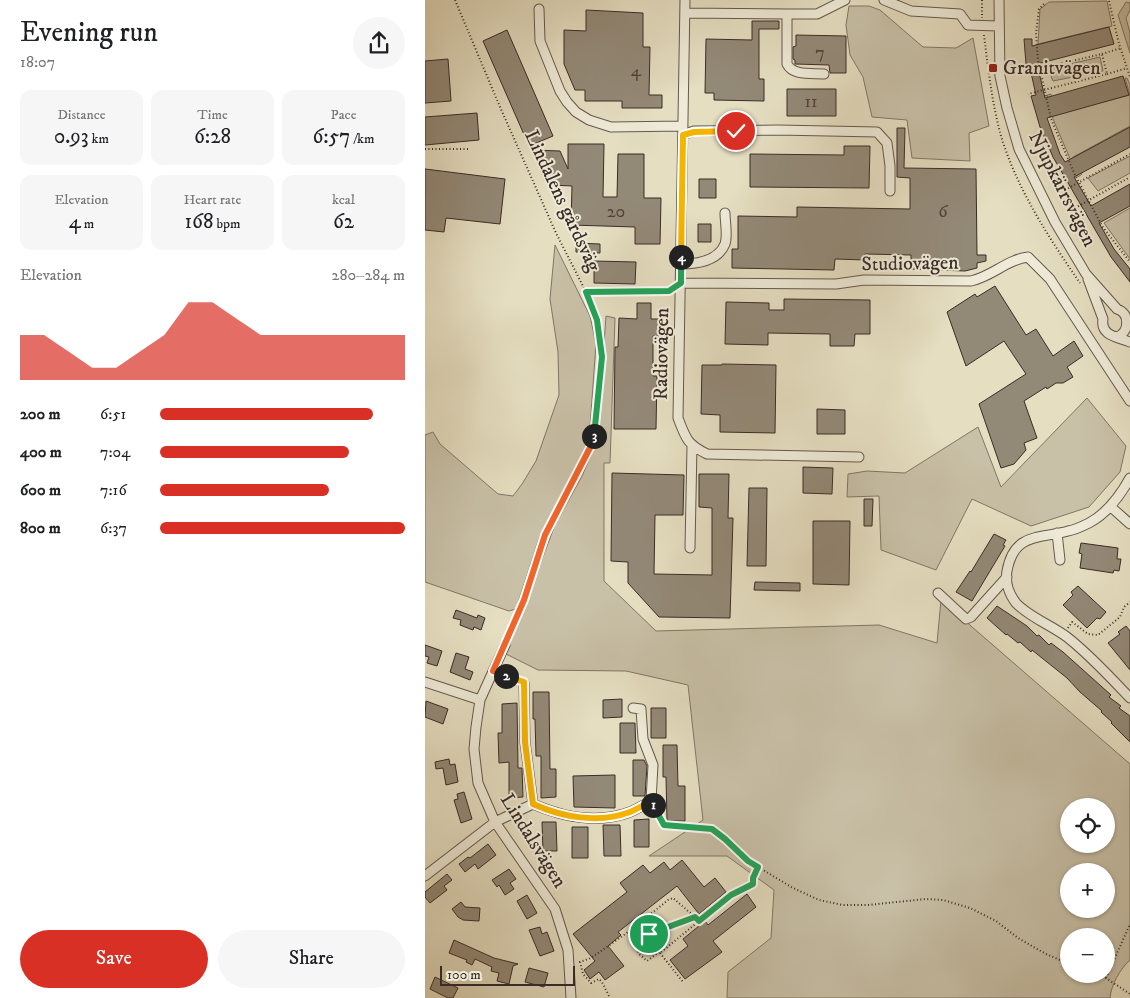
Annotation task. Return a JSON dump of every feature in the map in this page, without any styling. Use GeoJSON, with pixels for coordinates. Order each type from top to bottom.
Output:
{"type":"FeatureCollection","features":[{"type":"Feature","properties":{"kind":"street","name":"Radiovägen"},"geometry":{"type":"LineString","coordinates":[[685,0],[678,418],[685,436],[693,446]]}},
{"type":"Feature","properties":{"kind":"street"},"geometry":{"type":"LineString","coordinates":[[685,13],[817,14],[845,0]]}},
{"type":"Feature","properties":{"kind":"street"},"geometry":{"type":"LineString","coordinates":[[884,0],[911,11],[960,14],[968,26],[998,26]]}},
{"type":"Feature","properties":{"kind":"street","name":"Njupkärrsvägen"},"geometry":{"type":"LineString","coordinates":[[999,0],[998,26],[1001,76],[1007,108],[1019,149],[1055,222],[1087,274],[1105,332],[1113,336],[1126,333],[1130,322],[1123,308],[1087,274]]}},
{"type":"Feature","properties":{"kind":"street"},"geometry":{"type":"LineString","coordinates":[[539,9],[540,41],[560,91],[567,102],[589,120],[611,127],[694,132],[778,130],[877,132],[887,142],[890,166],[890,192]]}},
{"type":"Feature","properties":{"kind":"street"},"geometry":{"type":"LineString","coordinates":[[787,14],[787,64],[789,69],[796,72],[824,74]]}},
{"type":"Feature","properties":{"kind":"street"},"geometry":{"type":"LineString","coordinates":[[681,264],[705,261],[720,252],[725,243],[725,213]]}},
{"type":"Feature","properties":{"kind":"street","name":"Studiovägen"},"geometry":{"type":"LineString","coordinates":[[681,283],[836,284],[864,280],[971,281],[984,278],[1016,259],[1028,257],[1050,279],[1130,401]]}},
{"type":"Feature","properties":{"kind":"street"},"geometry":{"type":"LineString","coordinates":[[1091,341],[1108,311],[1123,308]]}},
{"type":"Feature","properties":{"kind":"street"},"geometry":{"type":"LineString","coordinates":[[1091,341],[1113,336],[1130,342]]}},
{"type":"Feature","properties":{"kind":"street"},"geometry":{"type":"LineString","coordinates":[[689,548],[693,446],[707,454],[859,457]]}},
{"type":"Feature","properties":{"kind":"street"},"geometry":{"type":"LineString","coordinates":[[1130,478],[1123,492],[1111,507],[1089,523],[1069,531],[1031,538],[1018,548],[1010,560],[1007,577],[1013,599],[1021,608],[1074,643],[1130,698]]}},
{"type":"Feature","properties":{"kind":"street"},"geometry":{"type":"LineString","coordinates":[[1111,507],[1130,524]]}},
{"type":"Feature","properties":{"kind":"street"},"geometry":{"type":"LineString","coordinates":[[1057,533],[1060,560]]}},
{"type":"Feature","properties":{"kind":"street"},"geometry":{"type":"LineString","coordinates":[[938,593],[966,619],[971,617],[1007,577]]}},
{"type":"Feature","properties":{"kind":"street"},"geometry":{"type":"LineString","coordinates":[[425,682],[480,700],[505,645]]}},
{"type":"Feature","properties":{"kind":"street"},"geometry":{"type":"LineString","coordinates":[[524,682],[525,742],[533,804]]}},
{"type":"Feature","properties":{"kind":"street","name":"Lindalsvägen"},"geometry":{"type":"LineString","coordinates":[[480,700],[474,749],[478,783],[495,822],[555,909],[568,950],[571,998]]}},
{"type":"Feature","properties":{"kind":"street"},"geometry":{"type":"LineString","coordinates":[[425,876],[495,822],[533,804],[566,815],[595,819],[629,813],[651,801],[653,765],[643,738],[637,708]]}},
{"type":"Feature","properties":{"kind":"path","name":"Lindalens gårdsväg"},"geometry":{"type":"LineString","coordinates":[[455,0],[556,233],[586,292],[597,320],[602,357],[594,440],[545,535],[524,600],[505,645]]}},
{"type":"Feature","properties":{"kind":"path"},"geometry":{"type":"LineString","coordinates":[[1109,1],[1130,77]]}},
{"type":"Feature","properties":{"kind":"path"},"geometry":{"type":"LineString","coordinates":[[1045,4],[1039,9],[1036,32],[1040,69],[1051,118],[1079,181],[1102,226],[1130,262]]}},
{"type":"Feature","properties":{"kind":"path"},"geometry":{"type":"LineString","coordinates":[[1024,72],[1121,48]]}},
{"type":"Feature","properties":{"kind":"path"},"geometry":{"type":"LineString","coordinates":[[1102,54],[1107,74]]}},
{"type":"Feature","properties":{"kind":"path"},"geometry":{"type":"LineString","coordinates":[[1028,94],[1127,68]]}},
{"type":"Feature","properties":{"kind":"path"},"geometry":{"type":"LineString","coordinates":[[425,148],[469,149]]}},
{"type":"Feature","properties":{"kind":"path"},"geometry":{"type":"LineString","coordinates":[[1065,190],[1130,154]]}},
{"type":"Feature","properties":{"kind":"path"},"geometry":{"type":"LineString","coordinates":[[1075,208],[1130,177]]}},
{"type":"Feature","properties":{"kind":"path"},"geometry":{"type":"LineString","coordinates":[[586,292],[669,291],[681,283]]}},
{"type":"Feature","properties":{"kind":"path"},"geometry":{"type":"LineString","coordinates":[[1068,628],[1072,622],[1088,634],[1098,635],[1119,617],[1124,607],[1130,602]]}},
{"type":"Feature","properties":{"kind":"path"},"geometry":{"type":"LineString","coordinates":[[493,671],[524,682]]}},
{"type":"Feature","properties":{"kind":"path"},"geometry":{"type":"LineString","coordinates":[[651,801],[664,825],[712,829],[748,861],[819,900],[843,905],[868,905],[926,899],[943,900],[970,908],[996,921],[1018,938],[1060,960]]}},
{"type":"Feature","properties":{"kind":"path"},"geometry":{"type":"LineString","coordinates":[[637,934],[638,953],[647,961],[660,953],[731,895],[753,884],[753,878],[758,867]]}},
{"type":"Feature","properties":{"kind":"path"},"geometry":{"type":"LineString","coordinates":[[609,996],[599,979],[591,982],[583,974],[580,962],[591,958],[673,898],[699,921]]}},
{"type":"Feature","properties":{"kind":"path"},"geometry":{"type":"LineString","coordinates":[[631,930],[637,934],[649,934],[695,917]]}},
{"type":"Feature","properties":{"kind":"path"},"geometry":{"type":"LineString","coordinates":[[1115,958],[1130,924]]}},
{"type":"Feature","properties":{"kind":"path"},"geometry":{"type":"LineString","coordinates":[[660,953],[683,982]]}},
{"type":"Feature","properties":{"kind":"path"},"geometry":{"type":"LineString","coordinates":[[1114,983],[1130,994]]}},
{"type":"Feature","properties":{"kind":"shaded area"},"geometry":{"type":"Polygon","coordinates":[[[1107,1],[1112,26],[1038,44],[1040,9],[1049,2],[1107,1]]]}},
{"type":"Feature","properties":{"kind":"shaded area"},"geometry":{"type":"Polygon","coordinates":[[[1126,2],[1130,3],[1130,10],[1126,18],[1130,33],[1130,53],[1118,15],[1126,2]]]}},
{"type":"Feature","properties":{"kind":"shaded area"},"geometry":{"type":"Polygon","coordinates":[[[849,6],[869,6],[880,10],[923,47],[956,48],[973,38],[989,126],[969,133],[970,161],[912,158],[907,120],[872,117],[863,77],[850,55],[846,25],[849,6]]]}},
{"type":"Feature","properties":{"kind":"shaded area"},"geometry":{"type":"Polygon","coordinates":[[[1100,57],[1103,71],[1053,81],[1048,69],[1100,57]]]}},
{"type":"Feature","properties":{"kind":"shaded area"},"geometry":{"type":"Polygon","coordinates":[[[1125,78],[1127,78],[1130,85],[1130,95],[1125,78]]]}},
{"type":"Feature","properties":{"kind":"shaded area"},"geometry":{"type":"Polygon","coordinates":[[[1051,94],[1056,114],[1130,95],[1130,126],[1073,157],[1082,174],[1078,177],[1053,119],[1047,95],[1051,94]]]}},
{"type":"Feature","properties":{"kind":"shaded area"},"geometry":{"type":"Polygon","coordinates":[[[1130,156],[1130,173],[1098,191],[1088,178],[1130,156]]]}},
{"type":"Feature","properties":{"kind":"shaded area"},"geometry":{"type":"Polygon","coordinates":[[[1130,208],[1130,259],[1104,223],[1130,208]]]}},
{"type":"Feature","properties":{"kind":"shaded area"},"geometry":{"type":"Polygon","coordinates":[[[555,245],[590,316],[596,344],[589,440],[539,538],[516,609],[509,611],[425,582],[425,435],[433,432],[440,444],[498,494],[513,496],[522,484],[536,461],[559,395],[558,352],[550,299],[555,245]]]}},
{"type":"Feature","properties":{"kind":"shaded area"},"geometry":{"type":"Polygon","coordinates":[[[606,316],[615,318],[610,463],[604,463],[604,581],[656,631],[879,625],[937,643],[941,600],[1130,764],[1130,960],[1115,982],[1115,928],[1060,928],[1060,983],[1114,983],[1110,998],[727,998],[728,972],[771,938],[774,890],[727,856],[649,856],[703,820],[688,685],[626,671],[538,670],[506,654],[555,525],[582,476],[597,442],[606,316]]]}},
{"type":"Feature","properties":{"kind":"shaded area"},"geometry":{"type":"Polygon","coordinates":[[[1087,398],[1126,446],[1120,472],[1089,507],[1031,526],[972,499],[936,570],[881,550],[879,496],[847,497],[848,474],[867,471],[905,473],[978,427],[1001,487],[1087,398]]]}},
{"type":"Feature","properties":{"kind":"building"},"geometry":{"type":"Polygon","coordinates":[[[586,10],[643,13],[643,47],[650,47],[649,95],[662,95],[662,108],[622,108],[622,101],[585,101],[585,90],[575,90],[564,64],[564,30],[586,31],[586,10]]]}},
{"type":"Feature","properties":{"kind":"building"},"geometry":{"type":"Polygon","coordinates":[[[752,21],[779,21],[779,29],[759,29],[759,79],[764,79],[764,101],[714,100],[714,93],[705,93],[706,39],[752,40],[752,21]]]}},
{"type":"Feature","properties":{"kind":"building"},"geometry":{"type":"Polygon","coordinates":[[[1109,27],[1114,44],[1037,64],[1045,98],[1123,76],[1129,95],[1047,118],[1060,154],[1065,162],[1130,127],[1130,147],[1074,177],[1091,206],[1130,184],[1130,206],[1099,223],[1114,249],[1130,269],[1130,282],[1111,257],[1053,157],[1040,127],[1031,96],[1036,95],[1029,64],[1026,64],[1024,39],[1032,39],[1032,46],[1109,27]]]}},
{"type":"Feature","properties":{"kind":"building"},"geometry":{"type":"Polygon","coordinates":[[[507,30],[553,136],[529,146],[483,41],[507,30]]]}},
{"type":"Feature","properties":{"kind":"building"},"geometry":{"type":"Polygon","coordinates":[[[796,35],[846,36],[846,73],[830,73],[829,65],[795,64],[793,47],[796,46],[796,35]]]}},
{"type":"Feature","properties":{"kind":"building"},"geometry":{"type":"Polygon","coordinates":[[[448,59],[451,101],[425,103],[425,61],[448,59]]]}},
{"type":"Feature","properties":{"kind":"building"},"geometry":{"type":"Polygon","coordinates":[[[787,89],[836,89],[836,116],[787,116],[787,89]]]}},
{"type":"Feature","properties":{"kind":"building"},"geometry":{"type":"Polygon","coordinates":[[[477,113],[479,140],[425,145],[425,117],[477,113]]]}},
{"type":"Feature","properties":{"kind":"building"},"geometry":{"type":"Polygon","coordinates":[[[897,128],[905,128],[904,168],[976,169],[977,255],[986,255],[986,261],[977,263],[977,268],[965,271],[911,269],[911,255],[865,254],[865,260],[835,259],[834,270],[732,268],[732,249],[738,249],[738,216],[797,217],[797,207],[910,209],[910,178],[897,177],[897,128]]]}},
{"type":"Feature","properties":{"kind":"building"},"geometry":{"type":"Polygon","coordinates":[[[568,144],[604,144],[603,197],[617,197],[618,154],[644,154],[644,198],[661,198],[660,244],[635,244],[635,227],[571,225],[572,186],[551,185],[550,181],[545,181],[532,150],[560,151],[568,169],[568,144]]]}},
{"type":"Feature","properties":{"kind":"building"},"geometry":{"type":"Polygon","coordinates":[[[844,146],[870,146],[869,188],[750,187],[750,154],[844,155],[844,146]]]}},
{"type":"Feature","properties":{"kind":"building"},"geometry":{"type":"Polygon","coordinates":[[[425,169],[505,179],[500,224],[446,218],[444,232],[425,230],[425,169]]]}},
{"type":"Feature","properties":{"kind":"building"},"geometry":{"type":"Polygon","coordinates":[[[699,179],[716,179],[716,198],[699,198],[699,179]]]}},
{"type":"Feature","properties":{"kind":"building"},"geometry":{"type":"Polygon","coordinates":[[[698,224],[711,224],[711,242],[698,242],[698,224]]]}},
{"type":"Feature","properties":{"kind":"building"},"geometry":{"type":"Polygon","coordinates":[[[576,243],[600,244],[600,253],[576,252],[576,243]]]}},
{"type":"Feature","properties":{"kind":"building"},"geometry":{"type":"Polygon","coordinates":[[[594,261],[636,262],[635,284],[594,283],[594,261]]]}},
{"type":"Feature","properties":{"kind":"building"},"geometry":{"type":"Polygon","coordinates":[[[995,286],[1026,335],[1036,329],[1053,356],[1074,341],[1083,356],[1067,367],[1073,377],[1063,383],[1056,383],[1047,389],[1046,387],[1024,401],[1037,438],[1024,443],[1026,450],[1014,464],[1001,468],[979,404],[1026,374],[1004,341],[966,366],[947,312],[975,294],[977,297],[995,286]]]}},
{"type":"Feature","properties":{"kind":"building"},"geometry":{"type":"Polygon","coordinates":[[[784,299],[870,300],[870,334],[855,334],[854,346],[830,346],[830,334],[768,333],[768,345],[725,344],[726,302],[769,303],[769,310],[784,310],[784,299]]]}},
{"type":"Feature","properties":{"kind":"building"},"geometry":{"type":"Polygon","coordinates":[[[637,303],[651,303],[651,319],[660,319],[660,336],[653,336],[653,376],[657,376],[656,429],[614,429],[615,347],[618,347],[619,318],[637,319],[637,303]]]}},
{"type":"Feature","properties":{"kind":"building"},"geometry":{"type":"Polygon","coordinates":[[[702,365],[776,365],[775,433],[720,432],[720,415],[701,414],[702,365]]]}},
{"type":"Feature","properties":{"kind":"building"},"geometry":{"type":"Polygon","coordinates":[[[817,409],[845,410],[845,434],[817,434],[817,409]]]}},
{"type":"Feature","properties":{"kind":"building"},"geometry":{"type":"Polygon","coordinates":[[[803,467],[833,468],[832,494],[803,493],[803,467]]]}},
{"type":"Feature","properties":{"kind":"building"},"geometry":{"type":"Polygon","coordinates":[[[612,473],[684,475],[683,515],[655,515],[654,574],[712,575],[712,508],[699,507],[699,474],[729,474],[728,518],[733,518],[730,618],[659,617],[628,583],[628,562],[611,561],[612,473]]]}},
{"type":"Feature","properties":{"kind":"building"},"geometry":{"type":"Polygon","coordinates":[[[749,488],[767,488],[766,566],[747,566],[749,488]]]}},
{"type":"Feature","properties":{"kind":"building"},"geometry":{"type":"Polygon","coordinates":[[[864,499],[873,499],[872,526],[864,526],[864,499]]]}},
{"type":"Feature","properties":{"kind":"building"},"geometry":{"type":"Polygon","coordinates":[[[813,521],[850,521],[849,585],[813,584],[813,521]]]}},
{"type":"Feature","properties":{"kind":"building"},"geometry":{"type":"Polygon","coordinates":[[[994,534],[1006,540],[1003,545],[1005,546],[972,601],[956,592],[971,572],[994,534]]]}},
{"type":"Feature","properties":{"kind":"building"},"geometry":{"type":"Polygon","coordinates":[[[1081,543],[1118,548],[1117,559],[1121,559],[1119,571],[1114,570],[1113,573],[1080,568],[1082,554],[1079,553],[1081,543]]]}},
{"type":"Feature","properties":{"kind":"building"},"geometry":{"type":"Polygon","coordinates":[[[755,582],[800,583],[800,591],[754,590],[755,582]]]}},
{"type":"Feature","properties":{"kind":"building"},"geometry":{"type":"Polygon","coordinates":[[[1078,586],[1106,612],[1087,628],[1063,605],[1073,595],[1071,592],[1078,586]]]}},
{"type":"Feature","properties":{"kind":"building"},"geometry":{"type":"Polygon","coordinates":[[[997,606],[1027,626],[1037,636],[1039,635],[1049,645],[1051,643],[1063,652],[1111,695],[1109,697],[1130,716],[1130,742],[1102,711],[1067,678],[1032,650],[1031,652],[1020,642],[1018,643],[1006,635],[987,618],[997,606]]]}},
{"type":"Feature","properties":{"kind":"building"},"geometry":{"type":"Polygon","coordinates":[[[456,610],[477,618],[478,615],[485,618],[481,630],[474,627],[473,630],[460,625],[461,620],[453,618],[456,610]]]}},
{"type":"Feature","properties":{"kind":"building"},"geometry":{"type":"Polygon","coordinates":[[[1126,626],[1130,631],[1130,670],[1108,643],[1120,634],[1118,632],[1126,626]]]}},
{"type":"Feature","properties":{"kind":"building"},"geometry":{"type":"Polygon","coordinates":[[[425,645],[442,651],[437,666],[427,663],[429,657],[425,656],[425,645]]]}},
{"type":"Feature","properties":{"kind":"building"},"geometry":{"type":"Polygon","coordinates":[[[456,653],[469,657],[465,669],[473,672],[470,680],[450,672],[456,653]]]}},
{"type":"Feature","properties":{"kind":"building"},"geometry":{"type":"Polygon","coordinates":[[[533,692],[549,692],[550,769],[556,769],[556,797],[541,798],[541,756],[536,756],[533,692]]]}},
{"type":"Feature","properties":{"kind":"building"},"geometry":{"type":"Polygon","coordinates":[[[622,699],[622,717],[603,718],[603,700],[622,699]]]}},
{"type":"Feature","properties":{"kind":"building"},"geometry":{"type":"Polygon","coordinates":[[[426,701],[448,709],[443,724],[425,717],[426,701]]]}},
{"type":"Feature","properties":{"kind":"building"},"geometry":{"type":"Polygon","coordinates":[[[517,703],[518,768],[522,768],[523,797],[509,798],[509,762],[499,763],[498,733],[502,733],[502,704],[517,703]]]}},
{"type":"Feature","properties":{"kind":"building"},"geometry":{"type":"Polygon","coordinates":[[[651,708],[666,708],[666,738],[651,738],[651,708]]]}},
{"type":"Feature","properties":{"kind":"building"},"geometry":{"type":"Polygon","coordinates":[[[620,723],[635,723],[636,753],[620,753],[620,723]]]}},
{"type":"Feature","properties":{"kind":"building"},"geometry":{"type":"Polygon","coordinates":[[[663,745],[677,745],[678,786],[685,786],[685,821],[667,821],[666,777],[663,777],[663,745]]]}},
{"type":"Feature","properties":{"kind":"building"},"geometry":{"type":"Polygon","coordinates":[[[449,759],[450,765],[455,764],[458,782],[446,785],[443,768],[436,769],[435,762],[449,759]]]}},
{"type":"Feature","properties":{"kind":"building"},"geometry":{"type":"Polygon","coordinates":[[[633,760],[644,760],[647,766],[645,796],[633,796],[633,760]]]}},
{"type":"Feature","properties":{"kind":"building"},"geometry":{"type":"Polygon","coordinates":[[[615,775],[615,808],[574,807],[573,776],[615,775]]]}},
{"type":"Feature","properties":{"kind":"building"},"geometry":{"type":"Polygon","coordinates":[[[464,792],[472,819],[461,823],[454,800],[458,799],[457,794],[464,792]]]}},
{"type":"Feature","properties":{"kind":"building"},"geometry":{"type":"Polygon","coordinates":[[[649,819],[649,847],[634,847],[634,820],[649,819]]]}},
{"type":"Feature","properties":{"kind":"building"},"geometry":{"type":"Polygon","coordinates":[[[542,822],[556,822],[557,851],[543,851],[542,822]]]}},
{"type":"Feature","properties":{"kind":"building"},"geometry":{"type":"Polygon","coordinates":[[[603,825],[620,825],[621,856],[604,856],[603,825]]]}},
{"type":"Feature","properties":{"kind":"building"},"geometry":{"type":"Polygon","coordinates":[[[572,827],[588,827],[588,858],[572,858],[572,827]]]}},
{"type":"Feature","properties":{"kind":"building"},"geometry":{"type":"Polygon","coordinates":[[[488,844],[496,855],[478,869],[475,864],[465,872],[459,864],[488,844]]]}},
{"type":"Feature","properties":{"kind":"building"},"geometry":{"type":"Polygon","coordinates":[[[682,860],[704,887],[715,878],[726,892],[699,914],[677,886],[618,932],[621,935],[608,946],[624,966],[605,980],[599,972],[590,979],[584,970],[595,961],[573,934],[627,892],[620,883],[643,865],[650,873],[664,862],[670,870],[682,860]]]}},
{"type":"Feature","properties":{"kind":"building"},"geometry":{"type":"Polygon","coordinates":[[[509,869],[516,879],[510,883],[514,889],[505,895],[499,885],[497,887],[492,880],[509,869]]]}},
{"type":"Feature","properties":{"kind":"building"},"geometry":{"type":"Polygon","coordinates":[[[447,874],[452,880],[444,886],[447,890],[430,903],[425,897],[425,892],[447,874]]]}},
{"type":"Feature","properties":{"kind":"building"},"geometry":{"type":"Polygon","coordinates":[[[747,894],[756,907],[713,941],[722,952],[685,979],[670,960],[688,946],[683,939],[705,921],[708,925],[747,894]]]}},
{"type":"Feature","properties":{"kind":"building"},"geometry":{"type":"Polygon","coordinates":[[[527,895],[537,913],[527,919],[517,901],[527,895]]]}},
{"type":"Feature","properties":{"kind":"building"},"geometry":{"type":"Polygon","coordinates":[[[461,902],[465,907],[480,908],[479,921],[463,920],[458,917],[452,909],[461,902]]]}},
{"type":"Feature","properties":{"kind":"building"},"geometry":{"type":"Polygon","coordinates":[[[540,927],[542,934],[547,932],[554,951],[540,956],[529,930],[540,927]]]}},
{"type":"Feature","properties":{"kind":"building"},"geometry":{"type":"Polygon","coordinates":[[[454,940],[494,958],[518,964],[513,966],[509,984],[497,981],[499,973],[491,971],[492,967],[475,959],[472,965],[466,962],[467,960],[449,953],[454,940]]]}},
{"type":"Feature","properties":{"kind":"building"},"geometry":{"type":"Polygon","coordinates":[[[529,968],[548,973],[544,987],[525,982],[529,968]]]}},
{"type":"Feature","properties":{"kind":"building"},"geometry":{"type":"Polygon","coordinates":[[[435,977],[458,988],[453,998],[448,998],[430,989],[435,977]]]}},
{"type":"Feature","properties":{"kind":"place","name":"Granitvägen"},"geometry":{"type":"Point","coordinates":[993,68]}},
{"type":"Feature","properties":{"kind":"route"},"geometry":{"type":"LineString","coordinates":[[649,934],[695,917],[699,921],[731,895],[753,884],[753,878],[758,867],[748,861],[712,829],[664,825],[651,801],[629,813],[595,819],[566,815],[533,804],[525,742],[524,682],[493,671],[524,600],[545,535],[594,440],[602,357],[597,320],[586,292],[669,291],[681,283],[683,135],[694,132],[736,131]]}}]}
